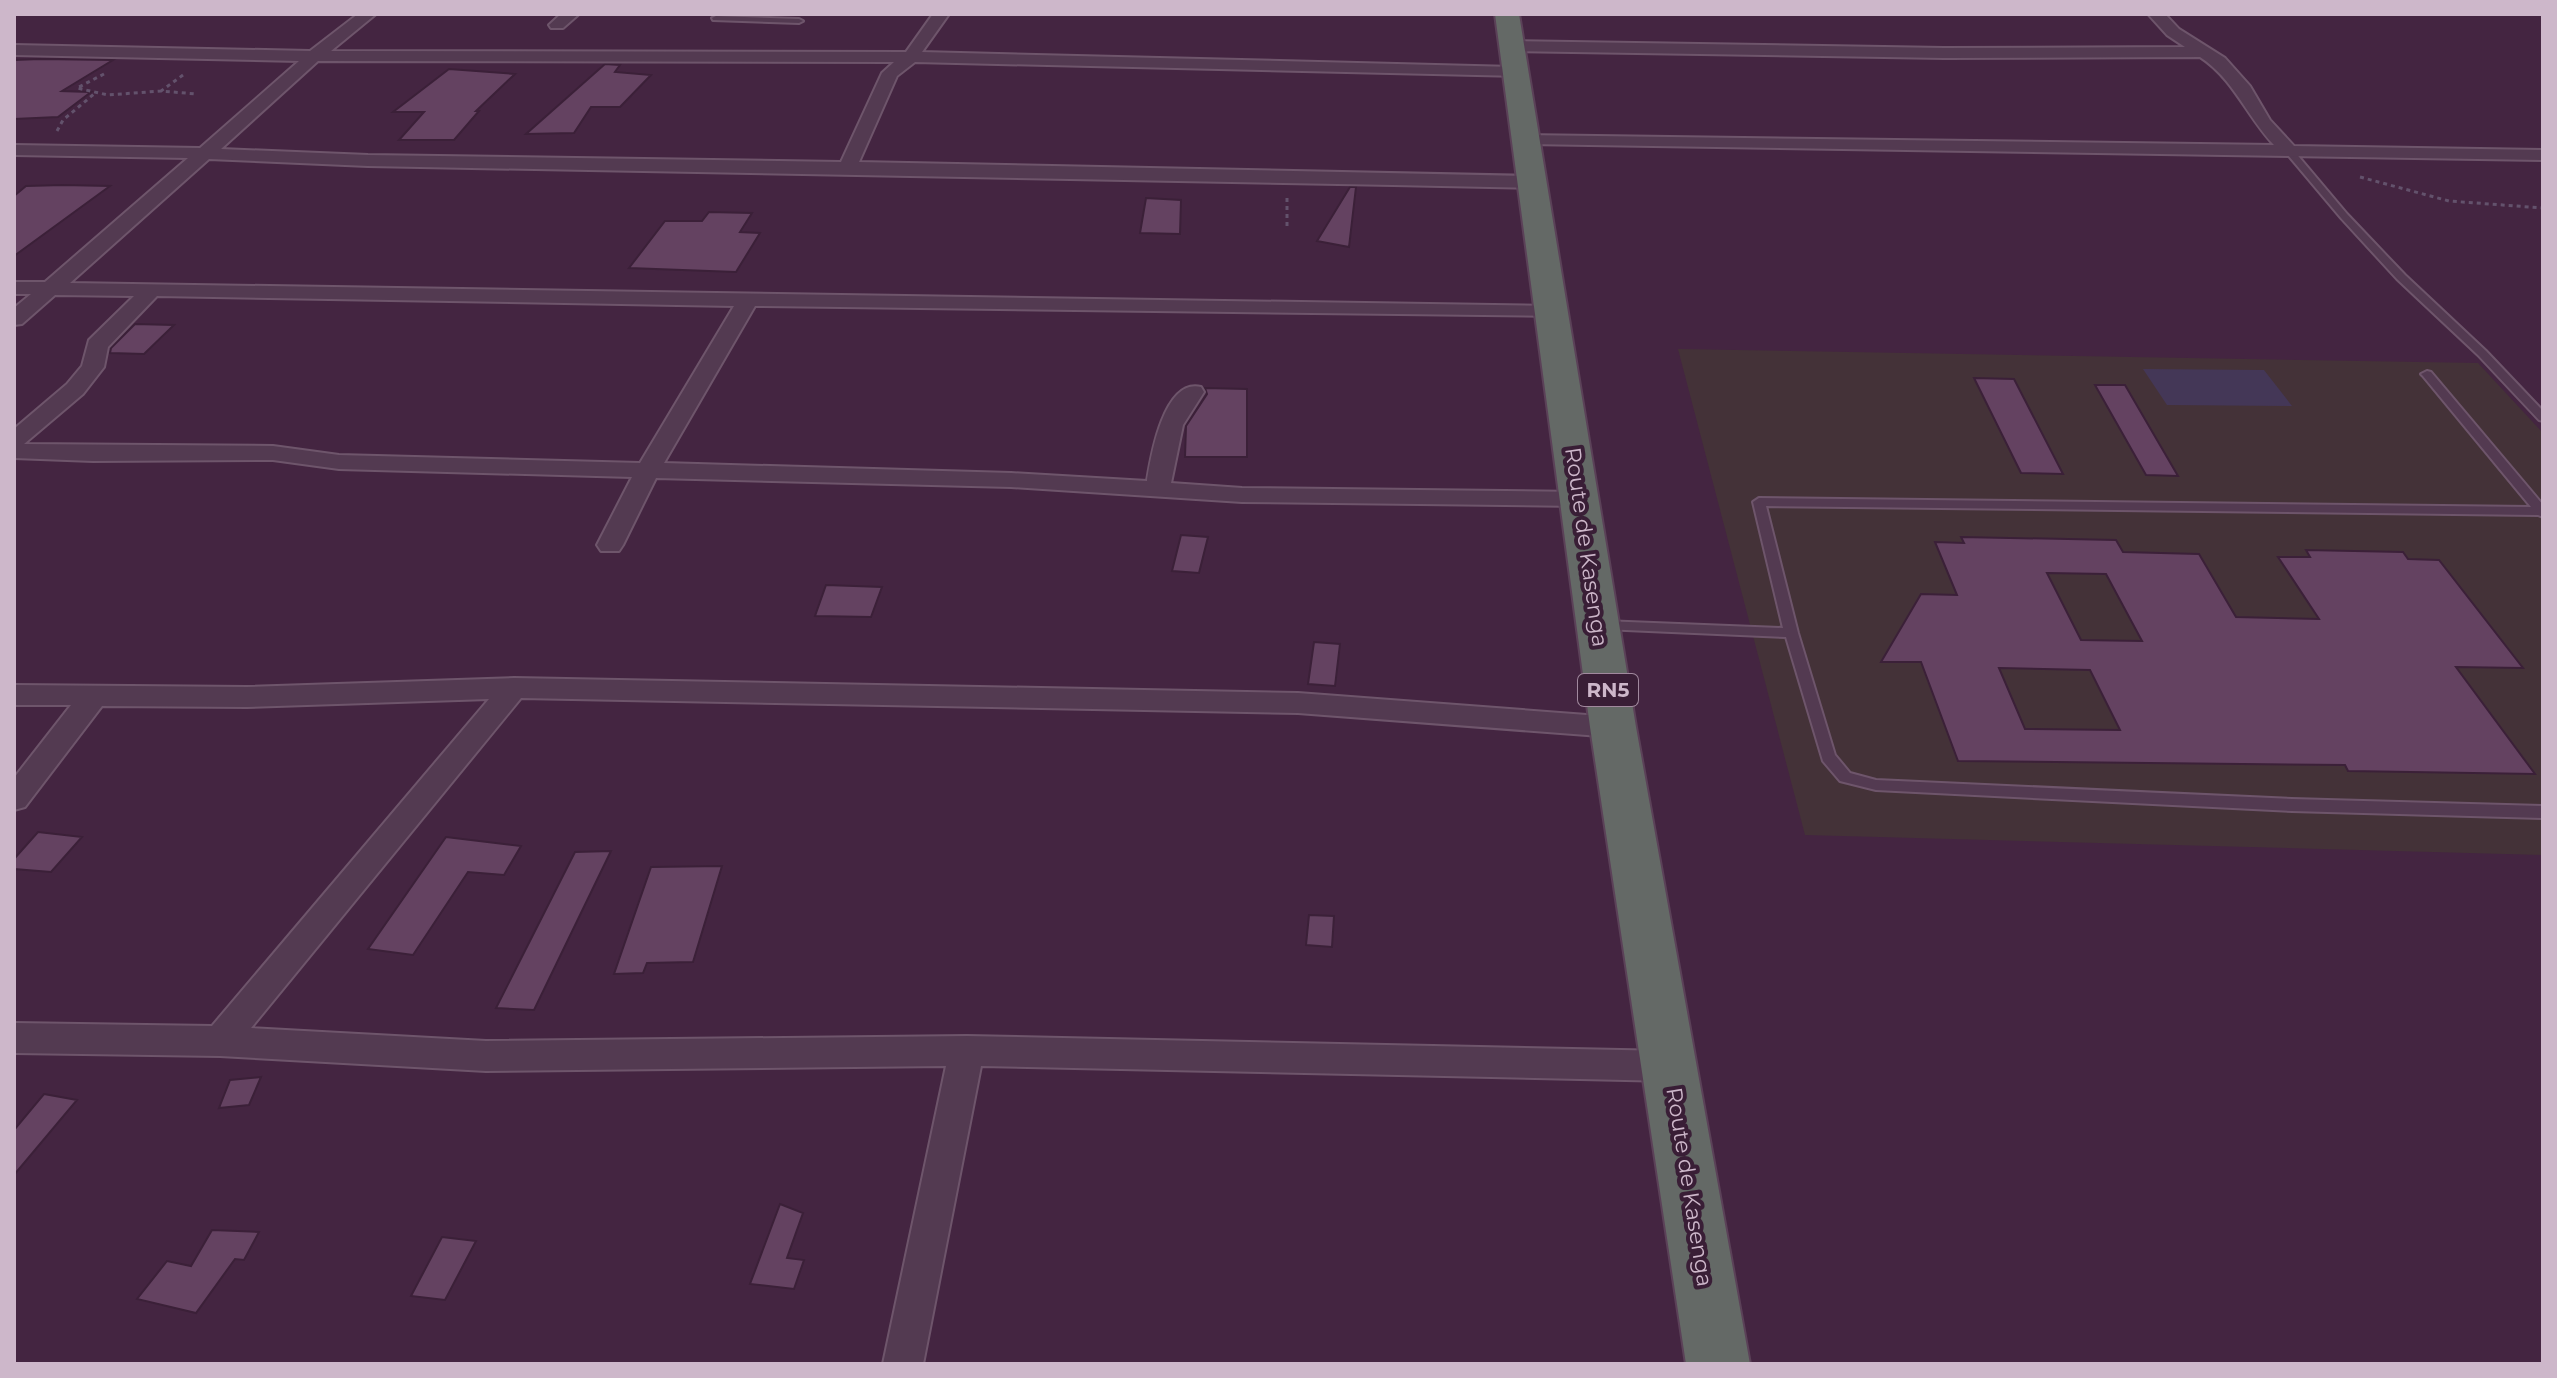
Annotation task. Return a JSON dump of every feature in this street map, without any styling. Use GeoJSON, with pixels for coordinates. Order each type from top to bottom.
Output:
{"type":"FeatureCollection","features":[{"type":"Feature","properties":{"kind":"highway","name":"Route de Kasenga"},"geometry":{"type":"LineString","coordinates":[[1510,44],[1553,312],[1613,727],[1718,1364]]}},
{"type":"Feature","properties":{"kind":"street"},"geometry":{"type":"LineString","coordinates":[[14,319],[314,56],[368,14]]}},
{"type":"Feature","properties":{"kind":"street"},"geometry":{"type":"LineString","coordinates":[[557,25],[571,14]]}},
{"type":"Feature","properties":{"kind":"street"},"geometry":{"type":"LineString","coordinates":[[848,166],[890,73],[911,57],[941,14]]}},
{"type":"Feature","properties":{"kind":"street"},"geometry":{"type":"LineString","coordinates":[[2156,14],[2173,32],[2205,52],[2244,90],[2263,123],[2291,153]]}},
{"type":"Feature","properties":{"kind":"street"},"geometry":{"type":"LineString","coordinates":[[14,50],[145,55],[911,57],[1510,44],[1944,53],[2205,52]]}},
{"type":"Feature","properties":{"kind":"street"},"geometry":{"type":"LineString","coordinates":[[1526,139],[2543,155]]}},
{"type":"Feature","properties":{"kind":"street"},"geometry":{"type":"LineString","coordinates":[[14,150],[415,161],[848,166],[1287,180],[1532,182]]}},
{"type":"Feature","properties":{"kind":"street"},"geometry":{"type":"LineString","coordinates":[[14,288],[1553,312]]}},
{"type":"Feature","properties":{"kind":"street"},"geometry":{"type":"LineString","coordinates":[[14,441],[75,389],[93,367],[97,345],[151,291]]}},
{"type":"Feature","properties":{"kind":"street"},"geometry":{"type":"LineString","coordinates":[[610,545],[649,468],[747,301]]}},
{"type":"Feature","properties":{"kind":"street"},"geometry":{"type":"LineString","coordinates":[[1158,488],[1168,432],[1184,401],[1193,392]]}},
{"type":"Feature","properties":{"kind":"street"},"geometry":{"type":"LineString","coordinates":[[14,451],[273,453],[339,462],[649,468],[1158,488],[1296,497],[1580,499]]}},
{"type":"Feature","properties":{"kind":"street"},"geometry":{"type":"LineString","coordinates":[[220,1041],[514,688]]}},
{"type":"Feature","properties":{"kind":"street"},"geometry":{"type":"LineString","coordinates":[[14,695],[247,697],[514,688],[1298,703],[1613,727]]}},
{"type":"Feature","properties":{"kind":"street"},"geometry":{"type":"LineString","coordinates":[[14,799],[95,695]]}},
{"type":"Feature","properties":{"kind":"street"},"geometry":{"type":"LineString","coordinates":[[14,1038],[220,1041],[486,1056],[967,1051],[1670,1066]]}},
{"type":"Feature","properties":{"kind":"street"},"geometry":{"type":"LineString","coordinates":[[903,1364],[967,1051]]}},
{"type":"Feature","properties":{"kind":"lane"},"geometry":{"type":"LineString","coordinates":[[707,28],[717,16],[799,21]]}},
{"type":"Feature","properties":{"kind":"lane"},"geometry":{"type":"LineString","coordinates":[[2291,153],[2353,227],[2482,353],[2543,418]]}},
{"type":"Feature","properties":{"kind":"lane"},"geometry":{"type":"LineString","coordinates":[[2427,374],[2542,512]]}},
{"type":"Feature","properties":{"kind":"lane"},"geometry":{"type":"LineString","coordinates":[[2542,512],[1759,502],[1791,633],[1828,757],[1845,777],[1876,785],[2292,805],[2543,812]]}},
{"type":"Feature","properties":{"kind":"lane"},"geometry":{"type":"LineString","coordinates":[[1598,625],[1791,633]]}},
{"type":"Feature","properties":{"kind":"path"},"geometry":{"type":"LineString","coordinates":[[145,55],[77,88],[95,93],[135,95],[161,91],[197,94]]}},
{"type":"Feature","properties":{"kind":"path"},"geometry":{"type":"LineString","coordinates":[[161,91],[207,55]]}},
{"type":"Feature","properties":{"kind":"path"},"geometry":{"type":"LineString","coordinates":[[47,150],[63,120],[95,93]]}},
{"type":"Feature","properties":{"kind":"path"},"geometry":{"type":"LineString","coordinates":[[2347,172],[2449,201],[2543,208]]}},
{"type":"Feature","properties":{"kind":"path"},"geometry":{"type":"LineString","coordinates":[[1287,180],[1287,229]]}},
{"type":"Feature","properties":{"kind":"shaded area"},"geometry":{"type":"Polygon","coordinates":[[[1678,349],[2478,363],[2543,433],[2543,855],[1805,835],[1678,349]]]}},
{"type":"Feature","properties":{"kind":"shaded area"},"geometry":{"type":"Polygon","coordinates":[[[2143,369],[2264,370],[2292,406],[2167,405],[2143,369]]]}},
{"type":"Feature","properties":{"kind":"building"},"geometry":{"type":"Polygon","coordinates":[[[14,60],[113,60],[62,91],[91,92],[58,117],[14,119],[14,60]]]}},
{"type":"Feature","properties":{"kind":"building"},"geometry":{"type":"Polygon","coordinates":[[[605,64],[620,65],[615,72],[651,75],[620,107],[591,107],[574,133],[526,134],[605,64]]]}},
{"type":"Feature","properties":{"kind":"building"},"geometry":{"type":"Polygon","coordinates":[[[449,69],[515,74],[476,111],[479,111],[454,140],[399,140],[424,112],[393,112],[449,69]]]}},
{"type":"Feature","properties":{"kind":"building"},"geometry":{"type":"Polygon","coordinates":[[[26,186],[110,186],[14,256],[14,196],[26,186]]]}},
{"type":"Feature","properties":{"kind":"building"},"geometry":{"type":"Polygon","coordinates":[[[1350,187],[1356,187],[1349,247],[1317,241],[1350,187]]]}},
{"type":"Feature","properties":{"kind":"building"},"geometry":{"type":"Polygon","coordinates":[[[1146,198],[1181,200],[1180,234],[1140,233],[1146,198]]]}},
{"type":"Feature","properties":{"kind":"building"},"geometry":{"type":"Polygon","coordinates":[[[709,212],[752,213],[740,232],[760,233],[736,272],[629,268],[665,221],[702,221],[709,212]]]}},
{"type":"Feature","properties":{"kind":"building"},"geometry":{"type":"Polygon","coordinates":[[[135,324],[174,325],[144,354],[110,353],[111,348],[135,324]]]}},
{"type":"Feature","properties":{"kind":"building"},"geometry":{"type":"Polygon","coordinates":[[[1974,378],[2014,379],[2063,474],[2021,473],[1974,378]]]}},
{"type":"Feature","properties":{"kind":"building"},"geometry":{"type":"Polygon","coordinates":[[[2095,385],[2125,385],[2178,476],[2146,475],[2095,385]]]}},
{"type":"Feature","properties":{"kind":"building"},"geometry":{"type":"Polygon","coordinates":[[[1205,388],[1247,389],[1247,457],[1185,457],[1186,426],[1207,394],[1205,388]]]}},
{"type":"Feature","properties":{"kind":"building"},"geometry":{"type":"Polygon","coordinates":[[[1181,535],[1208,537],[1199,573],[1172,571],[1181,535]]]}},
{"type":"Feature","properties":{"kind":"building"},"geometry":{"type":"Polygon","coordinates":[[[1961,537],[2116,540],[2123,552],[2199,554],[2236,617],[2319,619],[2278,557],[2310,557],[2306,550],[2403,552],[2408,559],[2439,560],[2523,668],[2456,667],[2535,774],[2348,771],[2345,765],[1958,761],[1921,662],[1881,662],[1921,594],[1957,595],[1935,542],[1964,543],[1961,537]],[[2047,573],[2081,640],[2142,641],[2106,574],[2047,573]],[[1999,668],[2025,729],[2120,730],[2090,670],[1999,668]]]}},
{"type":"Feature","properties":{"kind":"building"},"geometry":{"type":"Polygon","coordinates":[[[826,585],[882,587],[871,617],[815,616],[826,585]]]}},
{"type":"Feature","properties":{"kind":"building"},"geometry":{"type":"Polygon","coordinates":[[[1314,642],[1340,644],[1335,686],[1308,684],[1314,642]]]}},
{"type":"Feature","properties":{"kind":"building"},"geometry":{"type":"Polygon","coordinates":[[[38,832],[82,837],[51,872],[14,869],[14,859],[38,832]]]}},
{"type":"Feature","properties":{"kind":"building"},"geometry":{"type":"Polygon","coordinates":[[[446,837],[521,846],[504,875],[468,872],[413,955],[368,949],[446,837]]]}},
{"type":"Feature","properties":{"kind":"building"},"geometry":{"type":"Polygon","coordinates":[[[611,851],[534,1010],[496,1008],[575,852],[611,851]]]}},
{"type":"Feature","properties":{"kind":"building"},"geometry":{"type":"Polygon","coordinates":[[[722,866],[693,962],[647,963],[643,973],[614,974],[651,867],[722,866]]]}},
{"type":"Feature","properties":{"kind":"building"},"geometry":{"type":"Polygon","coordinates":[[[1309,915],[1334,916],[1332,947],[1306,945],[1309,915]]]}},
{"type":"Feature","properties":{"kind":"building"},"geometry":{"type":"Polygon","coordinates":[[[261,1077],[249,1105],[219,1108],[230,1080],[261,1077]]]}},
{"type":"Feature","properties":{"kind":"building"},"geometry":{"type":"Polygon","coordinates":[[[44,1094],[77,1100],[14,1175],[14,1130],[44,1094]]]}},
{"type":"Feature","properties":{"kind":"building"},"geometry":{"type":"Polygon","coordinates":[[[780,1204],[803,1213],[787,1258],[804,1260],[794,1289],[750,1284],[780,1204]]]}},
{"type":"Feature","properties":{"kind":"building"},"geometry":{"type":"Polygon","coordinates":[[[212,1230],[259,1232],[244,1260],[235,1259],[196,1313],[137,1299],[167,1261],[191,1266],[212,1230]]]}},
{"type":"Feature","properties":{"kind":"building"},"geometry":{"type":"Polygon","coordinates":[[[442,1237],[476,1241],[445,1300],[411,1296],[442,1237]]]}}]}
